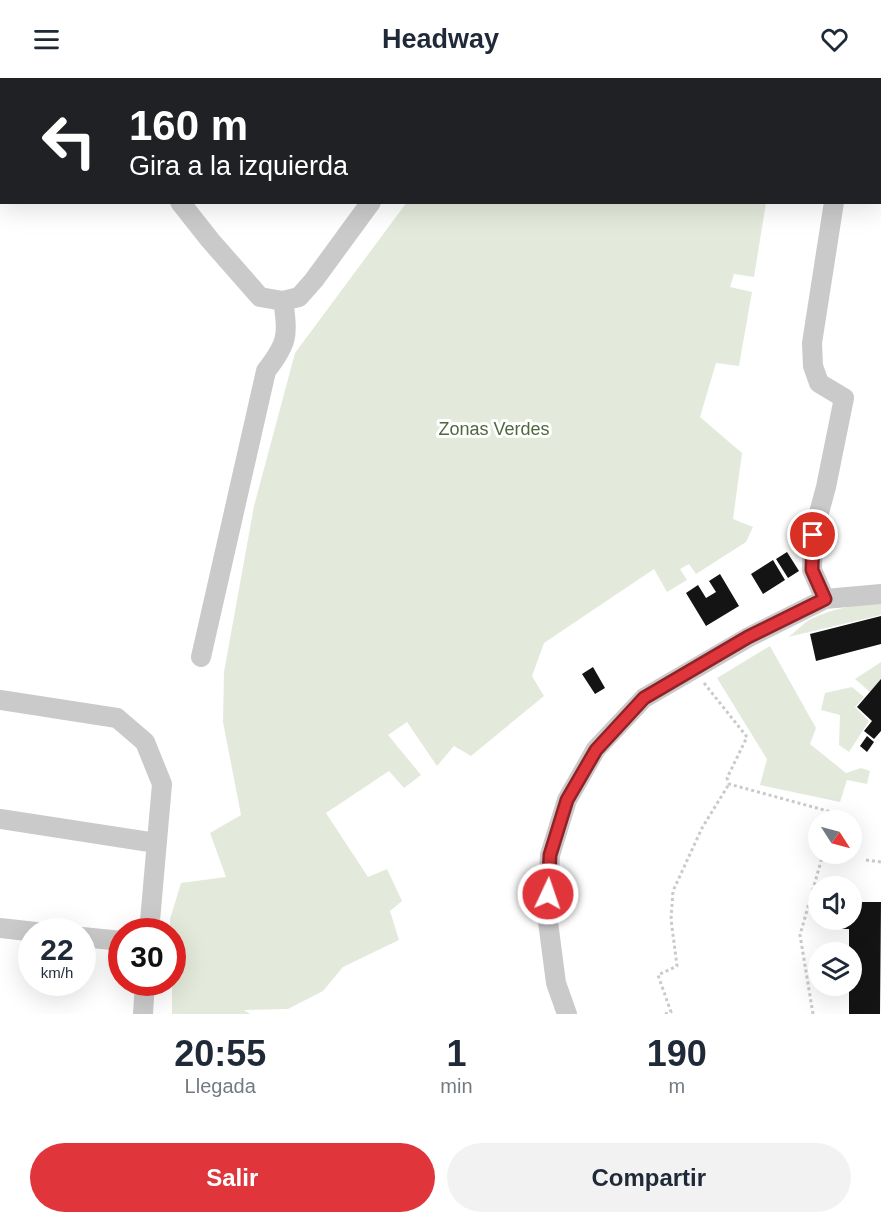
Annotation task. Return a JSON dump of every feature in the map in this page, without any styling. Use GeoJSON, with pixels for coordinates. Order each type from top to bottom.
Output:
{"type":"FeatureCollection","features":[{"type":"Feature","properties":{"kind":"street"},"geometry":{"type":"LineString","coordinates":[[182,204],[260,297],[283,301],[299,297],[370,204]]}},
{"type":"Feature","properties":{"kind":"street"},"geometry":{"type":"LineString","coordinates":[[825,599],[812,570],[813,535],[826,487],[844,398],[819,383],[813,366],[812,343],[834,204]]}},
{"type":"Feature","properties":{"kind":"street"},"geometry":{"type":"LineString","coordinates":[[201,657],[266,371],[282,351],[287,323],[283,301]]}},
{"type":"Feature","properties":{"kind":"street"},"geometry":{"type":"LineString","coordinates":[[567,1014],[556,983],[547,914],[550,855],[567,800],[596,750],[644,698],[748,637],[825,599],[881,594]]}},
{"type":"Feature","properties":{"kind":"street"},"geometry":{"type":"LineString","coordinates":[[0,700],[117,718],[145,742],[162,784],[149,918]]}},
{"type":"Feature","properties":{"kind":"street"},"geometry":{"type":"LineString","coordinates":[[0,819],[156,843]]}},
{"type":"Feature","properties":{"kind":"street"},"geometry":{"type":"LineString","coordinates":[[0,928],[18,930]]}},
{"type":"Feature","properties":{"kind":"street"},"geometry":{"type":"LineString","coordinates":[[143,1014],[144,996]]}},
{"type":"Feature","properties":{"kind":"path"},"geometry":{"type":"LineString","coordinates":[[665,1014],[671,1013],[658,975],[677,966],[671,919],[673,891],[702,828],[729,784],[727,778],[747,737],[693,669]]}},
{"type":"Feature","properties":{"kind":"path"},"geometry":{"type":"LineString","coordinates":[[729,784],[824,810]]}},
{"type":"Feature","properties":{"kind":"path"},"geometry":{"type":"LineString","coordinates":[[866,860],[881,862]]}},
{"type":"Feature","properties":{"kind":"path"},"geometry":{"type":"LineString","coordinates":[[813,1014],[800,934],[820,864]]}},
{"type":"Feature","properties":{"kind":"green space","name":"Zonas Verdes"},"geometry":{"type":"Polygon","coordinates":[[[406,204],[766,204],[754,277],[734,274],[730,287],[752,292],[739,366],[716,363],[700,417],[742,453],[733,519],[753,527],[746,542],[696,574],[689,564],[680,569],[687,580],[667,592],[654,569],[544,643],[532,676],[544,696],[471,756],[454,746],[437,766],[407,722],[388,735],[421,775],[404,788],[389,771],[326,813],[368,877],[387,869],[402,901],[390,911],[399,940],[343,967],[323,991],[288,1009],[244,1010],[250,1014],[172,1014],[172,996],[186,996],[186,918],[170,918],[181,883],[226,877],[210,833],[241,815],[223,722],[224,672],[254,506],[295,353],[406,204]]]}},
{"type":"Feature","properties":{"kind":"green space"},"geometry":{"type":"Polygon","coordinates":[[[881,601],[881,615],[788,637],[808,621],[820,615],[845,607],[881,601]]]}},
{"type":"Feature","properties":{"kind":"green space"},"geometry":{"type":"Polygon","coordinates":[[[770,646],[816,728],[810,744],[846,773],[861,768],[870,771],[867,784],[847,780],[840,802],[760,785],[767,759],[717,678],[770,646]]]}},
{"type":"Feature","properties":{"kind":"green space"},"geometry":{"type":"Polygon","coordinates":[[[881,662],[881,680],[870,692],[855,679],[881,662]]]}},
{"type":"Feature","properties":{"kind":"green space"},"geometry":{"type":"Polygon","coordinates":[[[852,687],[864,697],[855,707],[869,721],[849,752],[839,745],[840,715],[821,710],[825,693],[852,687]]]}},
{"type":"Feature","properties":{"kind":"building"},"geometry":{"type":"Polygon","coordinates":[[[787,552],[799,571],[788,578],[776,559],[787,552]]]}},
{"type":"Feature","properties":{"kind":"building"},"geometry":{"type":"Polygon","coordinates":[[[773,560],[785,580],[763,594],[751,574],[773,560]]]}},
{"type":"Feature","properties":{"kind":"building"},"geometry":{"type":"Polygon","coordinates":[[[720,574],[739,606],[706,626],[686,593],[698,585],[706,598],[716,592],[709,581],[720,574]]]}},
{"type":"Feature","properties":{"kind":"building"},"geometry":{"type":"Polygon","coordinates":[[[881,616],[881,644],[816,661],[810,634],[881,616]]]}},
{"type":"Feature","properties":{"kind":"building"},"geometry":{"type":"Polygon","coordinates":[[[593,667],[605,688],[595,694],[582,674],[593,667]]]}},
{"type":"Feature","properties":{"kind":"building"},"geometry":{"type":"Polygon","coordinates":[[[881,679],[881,731],[874,739],[864,731],[872,721],[857,707],[881,679]]]}},
{"type":"Feature","properties":{"kind":"building"},"geometry":{"type":"Polygon","coordinates":[[[867,736],[874,742],[867,752],[860,746],[867,736]]]}},
{"type":"Feature","properties":{"kind":"building"},"geometry":{"type":"Polygon","coordinates":[[[862,902],[881,902],[880,1014],[849,1014],[849,996],[862,996],[862,942],[849,942],[849,930],[862,930],[862,902]]]}},
{"type":"Feature","properties":{"kind":"route"},"geometry":{"type":"LineString","coordinates":[[548,894],[550,855],[567,800],[596,750],[644,698],[748,637],[825,599],[812,570],[813,535]]}}]}
